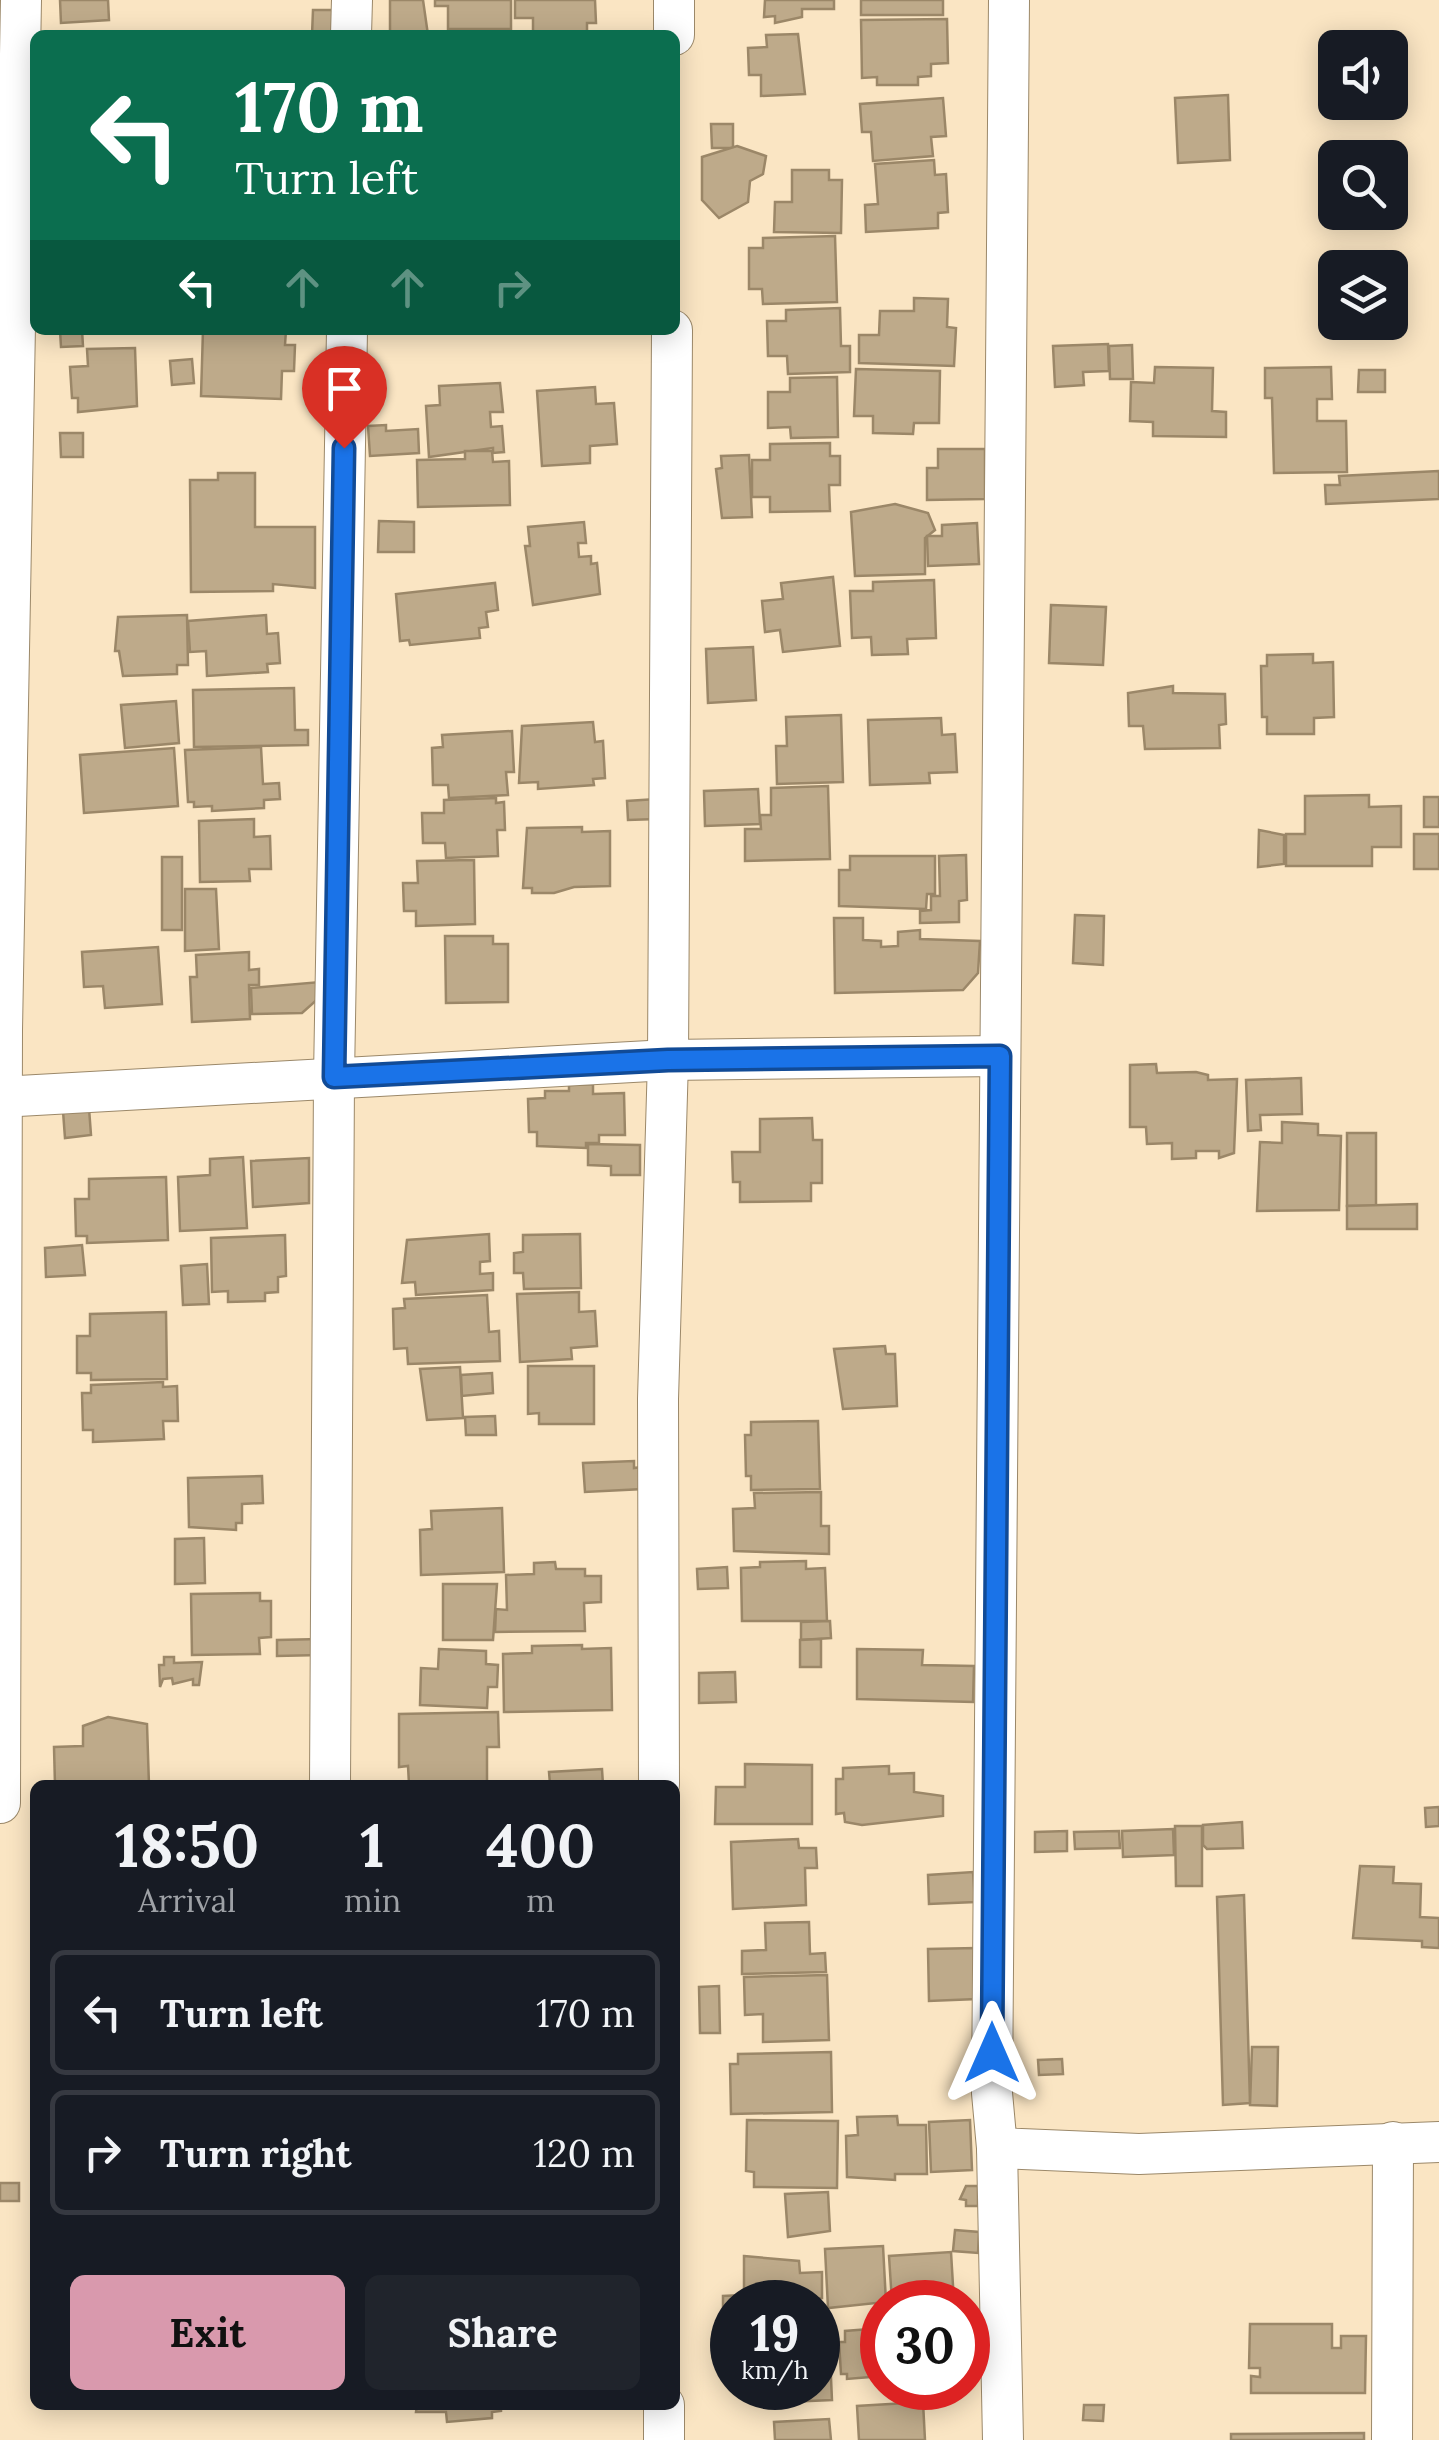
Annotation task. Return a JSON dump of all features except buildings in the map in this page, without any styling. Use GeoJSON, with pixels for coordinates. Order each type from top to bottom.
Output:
{"type":"FeatureCollection","features":[{"type":"Feature","properties":{"kind":"street"},"geometry":{"type":"LineString","coordinates":[[0,1803],[1,1097],[21,0]]}},
{"type":"Feature","properties":{"kind":"street"},"geometry":{"type":"LineString","coordinates":[[352,0],[352,30]]}},
{"type":"Feature","properties":{"kind":"street"},"geometry":{"type":"LineString","coordinates":[[674,0],[674,30]]}},
{"type":"Feature","properties":{"kind":"street"},"geometry":{"type":"LineString","coordinates":[[1004,2440],[997,2148],[992,2093],[1008,0]]}},
{"type":"Feature","properties":{"kind":"street"},"geometry":{"type":"LineString","coordinates":[[330,1780],[334,1077],[346,335]]}},
{"type":"Feature","properties":{"kind":"street"},"geometry":{"type":"LineString","coordinates":[[659,1780],[658,1398],[668,1060],[672,335]]}},
{"type":"Feature","properties":{"kind":"street"},"geometry":{"type":"LineString","coordinates":[[1,1097],[668,1060],[1000,1056]]}},
{"type":"Feature","properties":{"kind":"street"},"geometry":{"type":"LineString","coordinates":[[1392,2440],[1394,2142]]}},
{"type":"Feature","properties":{"kind":"street"},"geometry":{"type":"LineString","coordinates":[[997,2148],[1139,2154],[1439,2142]]}},
{"type":"Feature","properties":{"kind":"street"},"geometry":{"type":"LineString","coordinates":[[664,2410],[664,2440]]}},
{"type":"Feature","properties":{"kind":"route"},"geometry":{"type":"LineString","coordinates":[[344,448],[334,1077],[668,1060],[1000,1056],[992,2053]]}}]}
